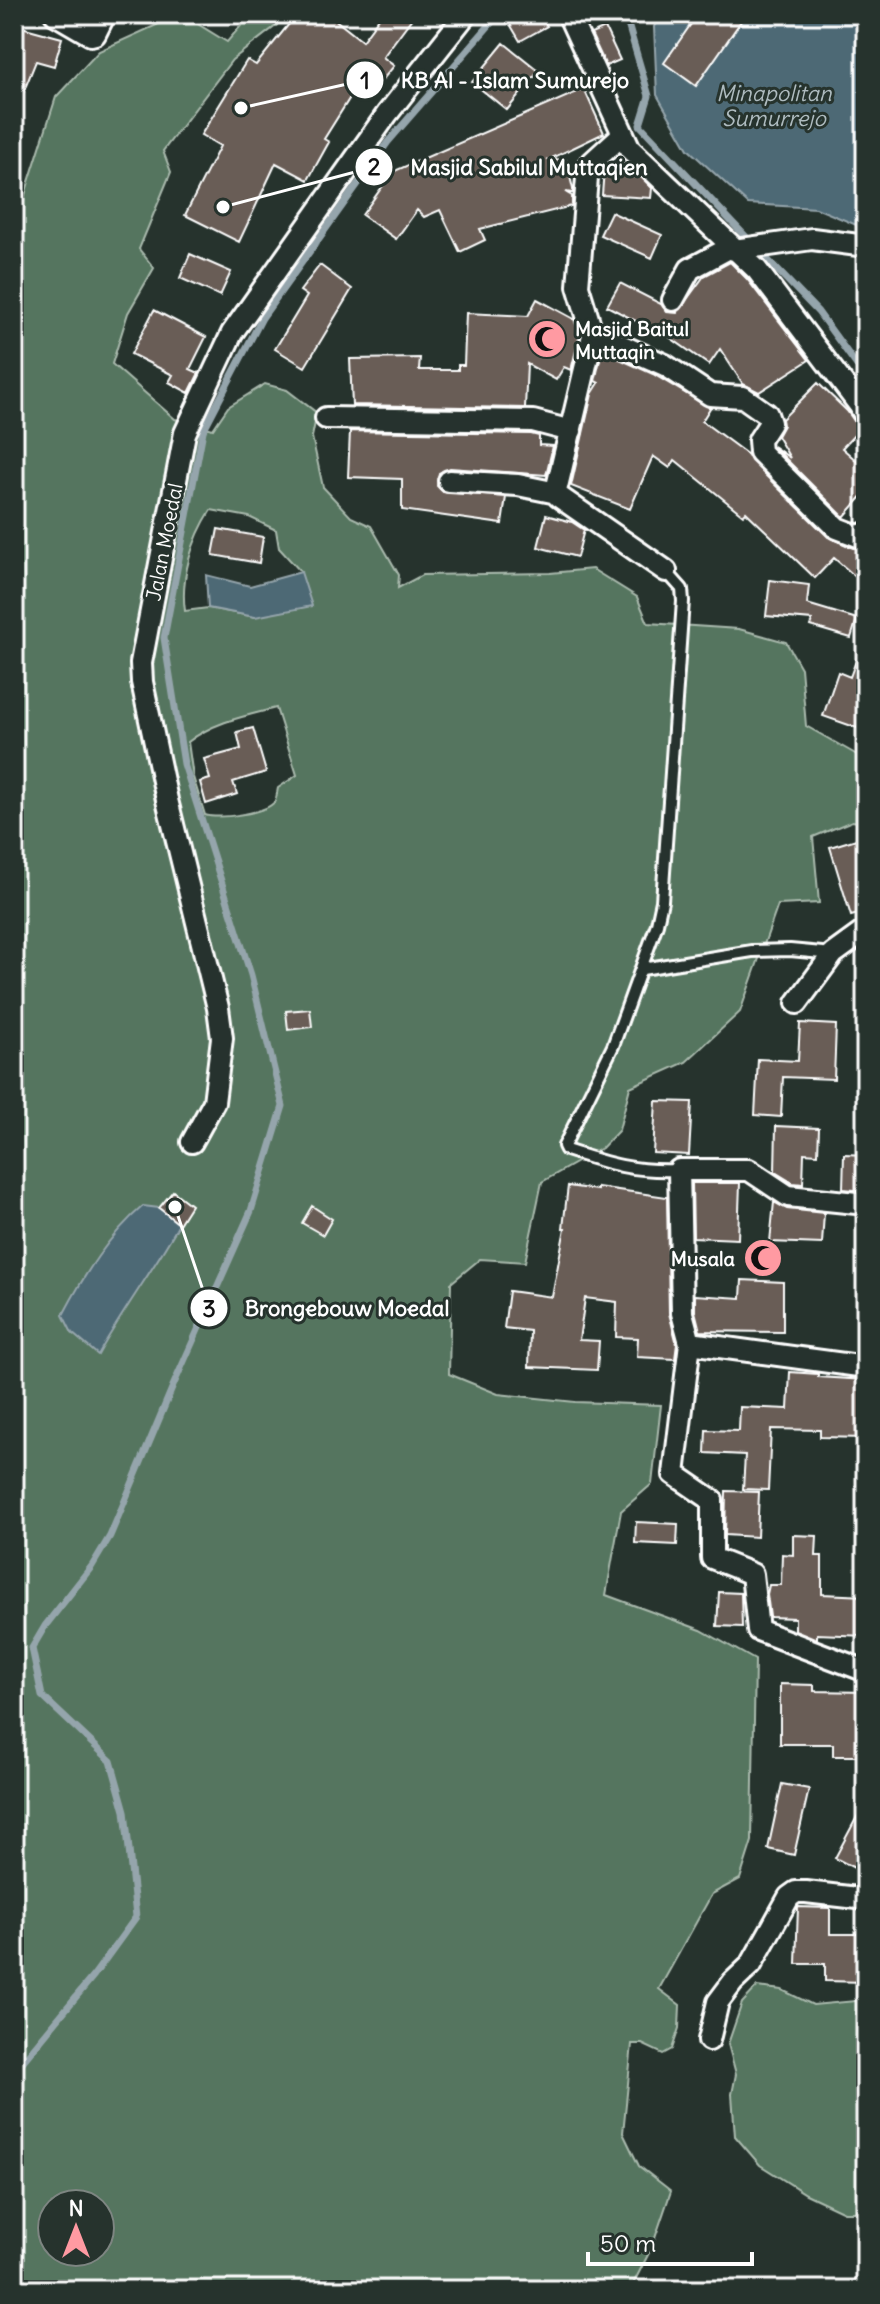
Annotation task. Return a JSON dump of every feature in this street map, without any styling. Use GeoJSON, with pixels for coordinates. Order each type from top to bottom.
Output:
{"type":"FeatureCollection","features":[{"type":"Feature","properties":{"kind":"street"},"geometry":{"type":"LineString","coordinates":[[55,14],[91,35],[95,34],[105,14]]}},
{"type":"Feature","properties":{"kind":"street","name":"Jalan Moedal"},"geometry":{"type":"LineString","coordinates":[[192,1142],[214,1102],[222,1038],[218,1008],[164,787],[142,682],[141,663],[185,433],[232,333],[387,114],[466,14]]}},
{"type":"Feature","properties":{"kind":"street"},"geometry":{"type":"LineString","coordinates":[[568,14],[630,149],[757,270],[866,418]]}},
{"type":"Feature","properties":{"kind":"street"},"geometry":{"type":"LineString","coordinates":[[557,493],[593,333],[578,286],[588,166],[622,135]]}},
{"type":"Feature","properties":{"kind":"street"},"geometry":{"type":"LineString","coordinates":[[673,300],[690,269],[733,249],[812,239],[866,246]]}},
{"type":"Feature","properties":{"kind":"street"},"geometry":{"type":"LineString","coordinates":[[593,333],[665,365],[710,395],[743,397],[767,414],[770,423],[759,440],[760,452],[837,528],[858,536],[866,533]]}},
{"type":"Feature","properties":{"kind":"street"},"geometry":{"type":"LineString","coordinates":[[326,418],[533,421],[571,431]]}},
{"type":"Feature","properties":{"kind":"street"},"geometry":{"type":"LineString","coordinates":[[449,481],[518,485],[557,493],[666,571]]}},
{"type":"Feature","properties":{"kind":"street"},"geometry":{"type":"LineString","coordinates":[[797,1003],[833,954],[866,930]]}},
{"type":"Feature","properties":{"kind":"street"},"geometry":{"type":"LineString","coordinates":[[866,1204],[788,1196],[749,1170],[679,1170],[682,1313],[690,1343],[674,1474],[712,1500],[712,1558],[752,1574],[758,1630],[866,1671]]}},
{"type":"Feature","properties":{"kind":"street"},"geometry":{"type":"LineString","coordinates":[[690,1343],[866,1367]]}},
{"type":"Feature","properties":{"kind":"street"},"geometry":{"type":"LineString","coordinates":[[709,2040],[718,2002],[751,1965],[789,1897],[796,1892],[806,1892],[866,1899]]}},
{"type":"Feature","properties":{"kind":"lane"},"geometry":{"type":"LineString","coordinates":[[666,571],[682,589],[683,601],[662,901],[642,969],[607,1061],[564,1146],[566,1150],[619,1168],[679,1170]]}},
{"type":"Feature","properties":{"kind":"lane"},"geometry":{"type":"LineString","coordinates":[[642,969],[752,951],[790,950],[833,954]]}},
{"type":"Feature","properties":{"kind":"green space"},"geometry":{"type":"Polygon","coordinates":[[[251,14],[282,15],[277,25],[232,60],[163,151],[171,172],[139,249],[154,268],[128,313],[112,364],[175,419],[213,429],[228,407],[265,384],[287,390],[317,413],[312,437],[323,487],[351,517],[371,526],[399,575],[398,588],[422,575],[550,573],[592,569],[637,597],[648,623],[739,629],[786,642],[801,668],[806,726],[866,760],[866,823],[852,821],[813,837],[819,903],[778,905],[740,1012],[686,1062],[630,1087],[619,1130],[602,1148],[542,1182],[525,1262],[480,1259],[451,1283],[449,1374],[498,1394],[575,1402],[661,1405],[652,1484],[621,1511],[606,1595],[701,1630],[755,1660],[752,1841],[740,1879],[712,1894],[659,1989],[680,2005],[679,2028],[672,2049],[663,2054],[642,2044],[632,2044],[623,2133],[639,2166],[671,2191],[652,2247],[630,2290],[14,2290],[14,229],[56,97],[99,51],[174,17],[196,23],[227,42],[251,14]],[[211,510],[189,558],[184,585],[185,611],[208,608],[255,617],[301,572],[279,548],[276,530],[249,517],[211,510]],[[276,708],[219,725],[188,742],[193,777],[205,815],[231,816],[263,809],[275,801],[278,788],[297,775],[276,708]]]}},
{"type":"Feature","properties":{"kind":"green space"},"geometry":{"type":"Polygon","coordinates":[[[757,1987],[782,1990],[813,2005],[866,2000],[866,2212],[844,2212],[806,2194],[760,2165],[735,2136],[732,2094],[736,2074],[728,2044],[742,2003],[757,1987]]]}},
{"type":"Feature","properties":{"kind":"water","name":"Minapolitan Sumurrejo"},"geometry":{"type":"Polygon","coordinates":[[[659,14],[866,14],[866,229],[816,208],[748,204],[688,149],[657,95],[654,27],[659,14]]]}},
{"type":"Feature","properties":{"kind":"water"},"geometry":{"type":"Polygon","coordinates":[[[301,572],[312,606],[255,617],[208,608],[206,575],[250,586],[301,572]]]}},
{"type":"Feature","properties":{"kind":"water"},"geometry":{"type":"Polygon","coordinates":[[[143,1206],[159,1208],[179,1224],[98,1355],[72,1333],[63,1315],[98,1257],[143,1206]]]}},
{"type":"Feature","properties":{"kind":"building"},"geometry":{"type":"Polygon","coordinates":[[[297,14],[328,14],[362,41],[382,14],[415,14],[383,57],[394,66],[374,90],[361,80],[324,139],[329,142],[308,180],[276,163],[239,242],[185,215],[220,146],[201,135],[247,60],[256,65],[297,14]]]}},
{"type":"Feature","properties":{"kind":"building"},"geometry":{"type":"Polygon","coordinates":[[[504,14],[540,14],[547,26],[520,41],[504,14]]]}},
{"type":"Feature","properties":{"kind":"building"},"geometry":{"type":"Polygon","coordinates":[[[698,14],[746,14],[696,86],[664,63],[698,14]]]}},
{"type":"Feature","properties":{"kind":"building"},"geometry":{"type":"Polygon","coordinates":[[[14,25],[62,38],[54,66],[36,61],[15,113],[14,25]]]}},
{"type":"Feature","properties":{"kind":"building"},"geometry":{"type":"Polygon","coordinates":[[[605,28],[620,60],[606,66],[591,34],[605,28]]]}},
{"type":"Feature","properties":{"kind":"building"},"geometry":{"type":"Polygon","coordinates":[[[504,43],[539,71],[507,110],[472,82],[504,43]]]}},
{"type":"Feature","properties":{"kind":"building"},"geometry":{"type":"Polygon","coordinates":[[[584,89],[604,133],[550,159],[566,160],[573,193],[565,192],[572,196],[572,206],[480,229],[485,240],[460,252],[440,210],[424,217],[417,210],[396,239],[362,215],[387,180],[383,176],[584,89]]]}},
{"type":"Feature","properties":{"kind":"building"},"geometry":{"type":"Polygon","coordinates":[[[611,163],[627,164],[631,168],[631,177],[641,177],[652,188],[651,198],[602,195],[604,169],[611,163]]]}},
{"type":"Feature","properties":{"kind":"building"},"geometry":{"type":"Polygon","coordinates":[[[611,212],[662,235],[652,258],[600,235],[611,212]]]}},
{"type":"Feature","properties":{"kind":"building"},"geometry":{"type":"Polygon","coordinates":[[[190,254],[231,272],[220,296],[180,278],[190,254]]]}},
{"type":"Feature","properties":{"kind":"building"},"geometry":{"type":"Polygon","coordinates":[[[730,262],[747,279],[809,360],[759,392],[743,384],[720,349],[709,365],[655,327],[653,330],[607,306],[620,283],[661,304],[667,312],[677,313],[704,276],[730,262]]]}},
{"type":"Feature","properties":{"kind":"building"},"geometry":{"type":"Polygon","coordinates":[[[320,265],[352,289],[305,367],[275,349],[307,296],[300,291],[320,265]]]}},
{"type":"Feature","properties":{"kind":"building"},"geometry":{"type":"Polygon","coordinates":[[[537,299],[574,319],[580,335],[571,370],[564,367],[556,380],[527,364],[525,408],[352,405],[350,359],[420,358],[419,370],[458,370],[458,365],[464,365],[466,313],[528,316],[537,299]]]}},
{"type":"Feature","properties":{"kind":"building"},"geometry":{"type":"Polygon","coordinates":[[[154,310],[206,337],[190,369],[199,373],[189,393],[169,382],[173,375],[131,354],[154,310]]]}},
{"type":"Feature","properties":{"kind":"building"},"geometry":{"type":"Polygon","coordinates":[[[602,351],[653,374],[710,408],[702,421],[748,455],[828,537],[853,548],[866,548],[866,586],[834,558],[815,578],[746,512],[743,515],[675,460],[670,468],[653,456],[630,509],[571,486],[592,394],[599,383],[595,381],[602,351]]]}},
{"type":"Feature","properties":{"kind":"building"},"geometry":{"type":"Polygon","coordinates":[[[818,383],[847,411],[860,429],[842,448],[866,469],[866,492],[844,517],[773,446],[790,458],[777,436],[783,425],[782,419],[818,383]]]}},
{"type":"Feature","properties":{"kind":"building"},"geometry":{"type":"Polygon","coordinates":[[[350,431],[531,434],[539,436],[539,445],[553,446],[546,475],[450,468],[439,473],[437,486],[443,492],[506,497],[502,524],[402,510],[402,479],[348,477],[350,431]]]}},
{"type":"Feature","properties":{"kind":"building"},"geometry":{"type":"Polygon","coordinates":[[[546,515],[572,522],[584,530],[577,557],[538,547],[546,515]]]}},
{"type":"Feature","properties":{"kind":"building"},"geometry":{"type":"Polygon","coordinates":[[[218,529],[263,537],[259,563],[213,555],[218,529]]]}},
{"type":"Feature","properties":{"kind":"building"},"geometry":{"type":"Polygon","coordinates":[[[770,580],[809,585],[807,604],[857,619],[851,638],[810,626],[812,620],[766,616],[770,580]]]}},
{"type":"Feature","properties":{"kind":"building"},"geometry":{"type":"Polygon","coordinates":[[[864,639],[866,731],[823,716],[838,672],[850,677],[864,639]]]}},
{"type":"Feature","properties":{"kind":"building"},"geometry":{"type":"Polygon","coordinates":[[[253,728],[266,772],[233,782],[237,794],[206,804],[200,782],[210,779],[204,759],[241,749],[237,732],[253,728]]]}},
{"type":"Feature","properties":{"kind":"building"},"geometry":{"type":"Polygon","coordinates":[[[863,837],[866,847],[866,912],[851,916],[830,847],[863,837]]]}},
{"type":"Feature","properties":{"kind":"building"},"geometry":{"type":"Polygon","coordinates":[[[310,1009],[312,1027],[288,1030],[286,1011],[310,1009]]]}},
{"type":"Feature","properties":{"kind":"building"},"geometry":{"type":"Polygon","coordinates":[[[800,1023],[836,1025],[834,1079],[783,1077],[781,1117],[755,1115],[758,1059],[798,1061],[800,1023]]]}},
{"type":"Feature","properties":{"kind":"building"},"geometry":{"type":"Polygon","coordinates":[[[656,1101],[692,1102],[689,1155],[653,1153],[656,1101]]]}},
{"type":"Feature","properties":{"kind":"building"},"geometry":{"type":"Polygon","coordinates":[[[776,1126],[819,1128],[818,1154],[804,1153],[803,1184],[793,1183],[775,1172],[776,1126]]]}},
{"type":"Feature","properties":{"kind":"building"},"geometry":{"type":"Polygon","coordinates":[[[844,1154],[866,1155],[866,1191],[843,1189],[844,1154]]]}},
{"type":"Feature","properties":{"kind":"building"},"geometry":{"type":"Polygon","coordinates":[[[692,1183],[740,1183],[738,1239],[693,1237],[692,1183]]]}},
{"type":"Feature","properties":{"kind":"building"},"geometry":{"type":"Polygon","coordinates":[[[568,1186],[667,1197],[669,1313],[677,1344],[675,1359],[637,1357],[638,1338],[616,1337],[617,1302],[585,1298],[579,1340],[599,1341],[597,1370],[529,1367],[530,1331],[504,1328],[509,1291],[552,1297],[565,1228],[568,1186]]]}},
{"type":"Feature","properties":{"kind":"building"},"geometry":{"type":"Polygon","coordinates":[[[173,1191],[191,1205],[179,1224],[159,1208],[173,1191]]]}},
{"type":"Feature","properties":{"kind":"building"},"geometry":{"type":"Polygon","coordinates":[[[774,1202],[787,1209],[824,1213],[822,1244],[770,1242],[774,1202]]]}},
{"type":"Feature","properties":{"kind":"building"},"geometry":{"type":"Polygon","coordinates":[[[312,1206],[332,1219],[323,1235],[302,1223],[312,1206]]]}},
{"type":"Feature","properties":{"kind":"building"},"geometry":{"type":"Polygon","coordinates":[[[742,1280],[783,1282],[783,1332],[700,1331],[695,1295],[741,1298],[742,1280]]]}},
{"type":"Feature","properties":{"kind":"building"},"geometry":{"type":"Polygon","coordinates":[[[790,1372],[866,1380],[866,1438],[820,1437],[820,1430],[771,1429],[768,1490],[743,1489],[745,1455],[705,1453],[706,1430],[739,1431],[740,1407],[788,1409],[790,1372]]]}},
{"type":"Feature","properties":{"kind":"building"},"geometry":{"type":"Polygon","coordinates":[[[726,1491],[759,1492],[757,1537],[725,1535],[726,1491]]]}},
{"type":"Feature","properties":{"kind":"building"},"geometry":{"type":"Polygon","coordinates":[[[636,1522],[678,1524],[677,1545],[635,1543],[636,1522]]]}},
{"type":"Feature","properties":{"kind":"building"},"geometry":{"type":"Polygon","coordinates":[[[793,1535],[817,1536],[816,1556],[822,1556],[822,1594],[866,1596],[866,1636],[817,1634],[817,1639],[795,1630],[795,1618],[770,1617],[769,1585],[781,1585],[782,1554],[793,1555],[793,1535]]]}},
{"type":"Feature","properties":{"kind":"building"},"geometry":{"type":"Polygon","coordinates":[[[719,1592],[741,1593],[742,1627],[717,1626],[719,1592]]]}},
{"type":"Feature","properties":{"kind":"building"},"geometry":{"type":"Polygon","coordinates":[[[780,1684],[814,1685],[814,1691],[866,1692],[866,1756],[833,1756],[833,1744],[780,1744],[780,1684]]]}},
{"type":"Feature","properties":{"kind":"building"},"geometry":{"type":"Polygon","coordinates":[[[782,1784],[809,1789],[794,1855],[768,1849],[782,1784]]]}},
{"type":"Feature","properties":{"kind":"building"},"geometry":{"type":"Polygon","coordinates":[[[866,1800],[866,1874],[835,1858],[866,1800]]]}},
{"type":"Feature","properties":{"kind":"building"},"geometry":{"type":"Polygon","coordinates":[[[798,1907],[830,1908],[830,1934],[866,1934],[866,1982],[825,1981],[825,1964],[796,1964],[798,1907]]]}},
{"type":"Feature","properties":{"kind":"waterway"},"geometry":{"type":"LineString","coordinates":[[14,2072],[94,1975],[136,1917],[125,1811],[111,1761],[42,1696],[32,1648],[110,1536],[251,1211],[283,1106],[251,975],[184,764],[164,638],[203,431],[262,318],[388,142],[499,14]]}},
{"type":"Feature","properties":{"kind":"waterway"},"geometry":{"type":"LineString","coordinates":[[625,14],[649,96],[640,125],[748,239]]}},
{"type":"Feature","properties":{"kind":"waterway"},"geometry":{"type":"LineString","coordinates":[[764,256],[818,312],[866,378]]}},
{"type":"Feature","properties":{"kind":"waterway"},"geometry":{"type":"LineString","coordinates":[[14,2284],[22,2290]]}},
{"type":"Feature","properties":{"kind":"place","name":"KB Al - Islam Sumurejo"},"geometry":{"type":"Point","coordinates":[241,108]}},
{"type":"Feature","properties":{"kind":"place","name":"Masjid Sabilul Muttaqien"},"geometry":{"type":"Point","coordinates":[223,207]}},
{"type":"Feature","properties":{"kind":"place","name":"Masjid Baitul Muttaqin"},"geometry":{"type":"Point","coordinates":[547,339]}},
{"type":"Feature","properties":{"kind":"place","name":"Brongebouw Moedal"},"geometry":{"type":"Point","coordinates":[175,1207]}},
{"type":"Feature","properties":{"kind":"place","name":"Musala"},"geometry":{"type":"Point","coordinates":[763,1258]}}]}
